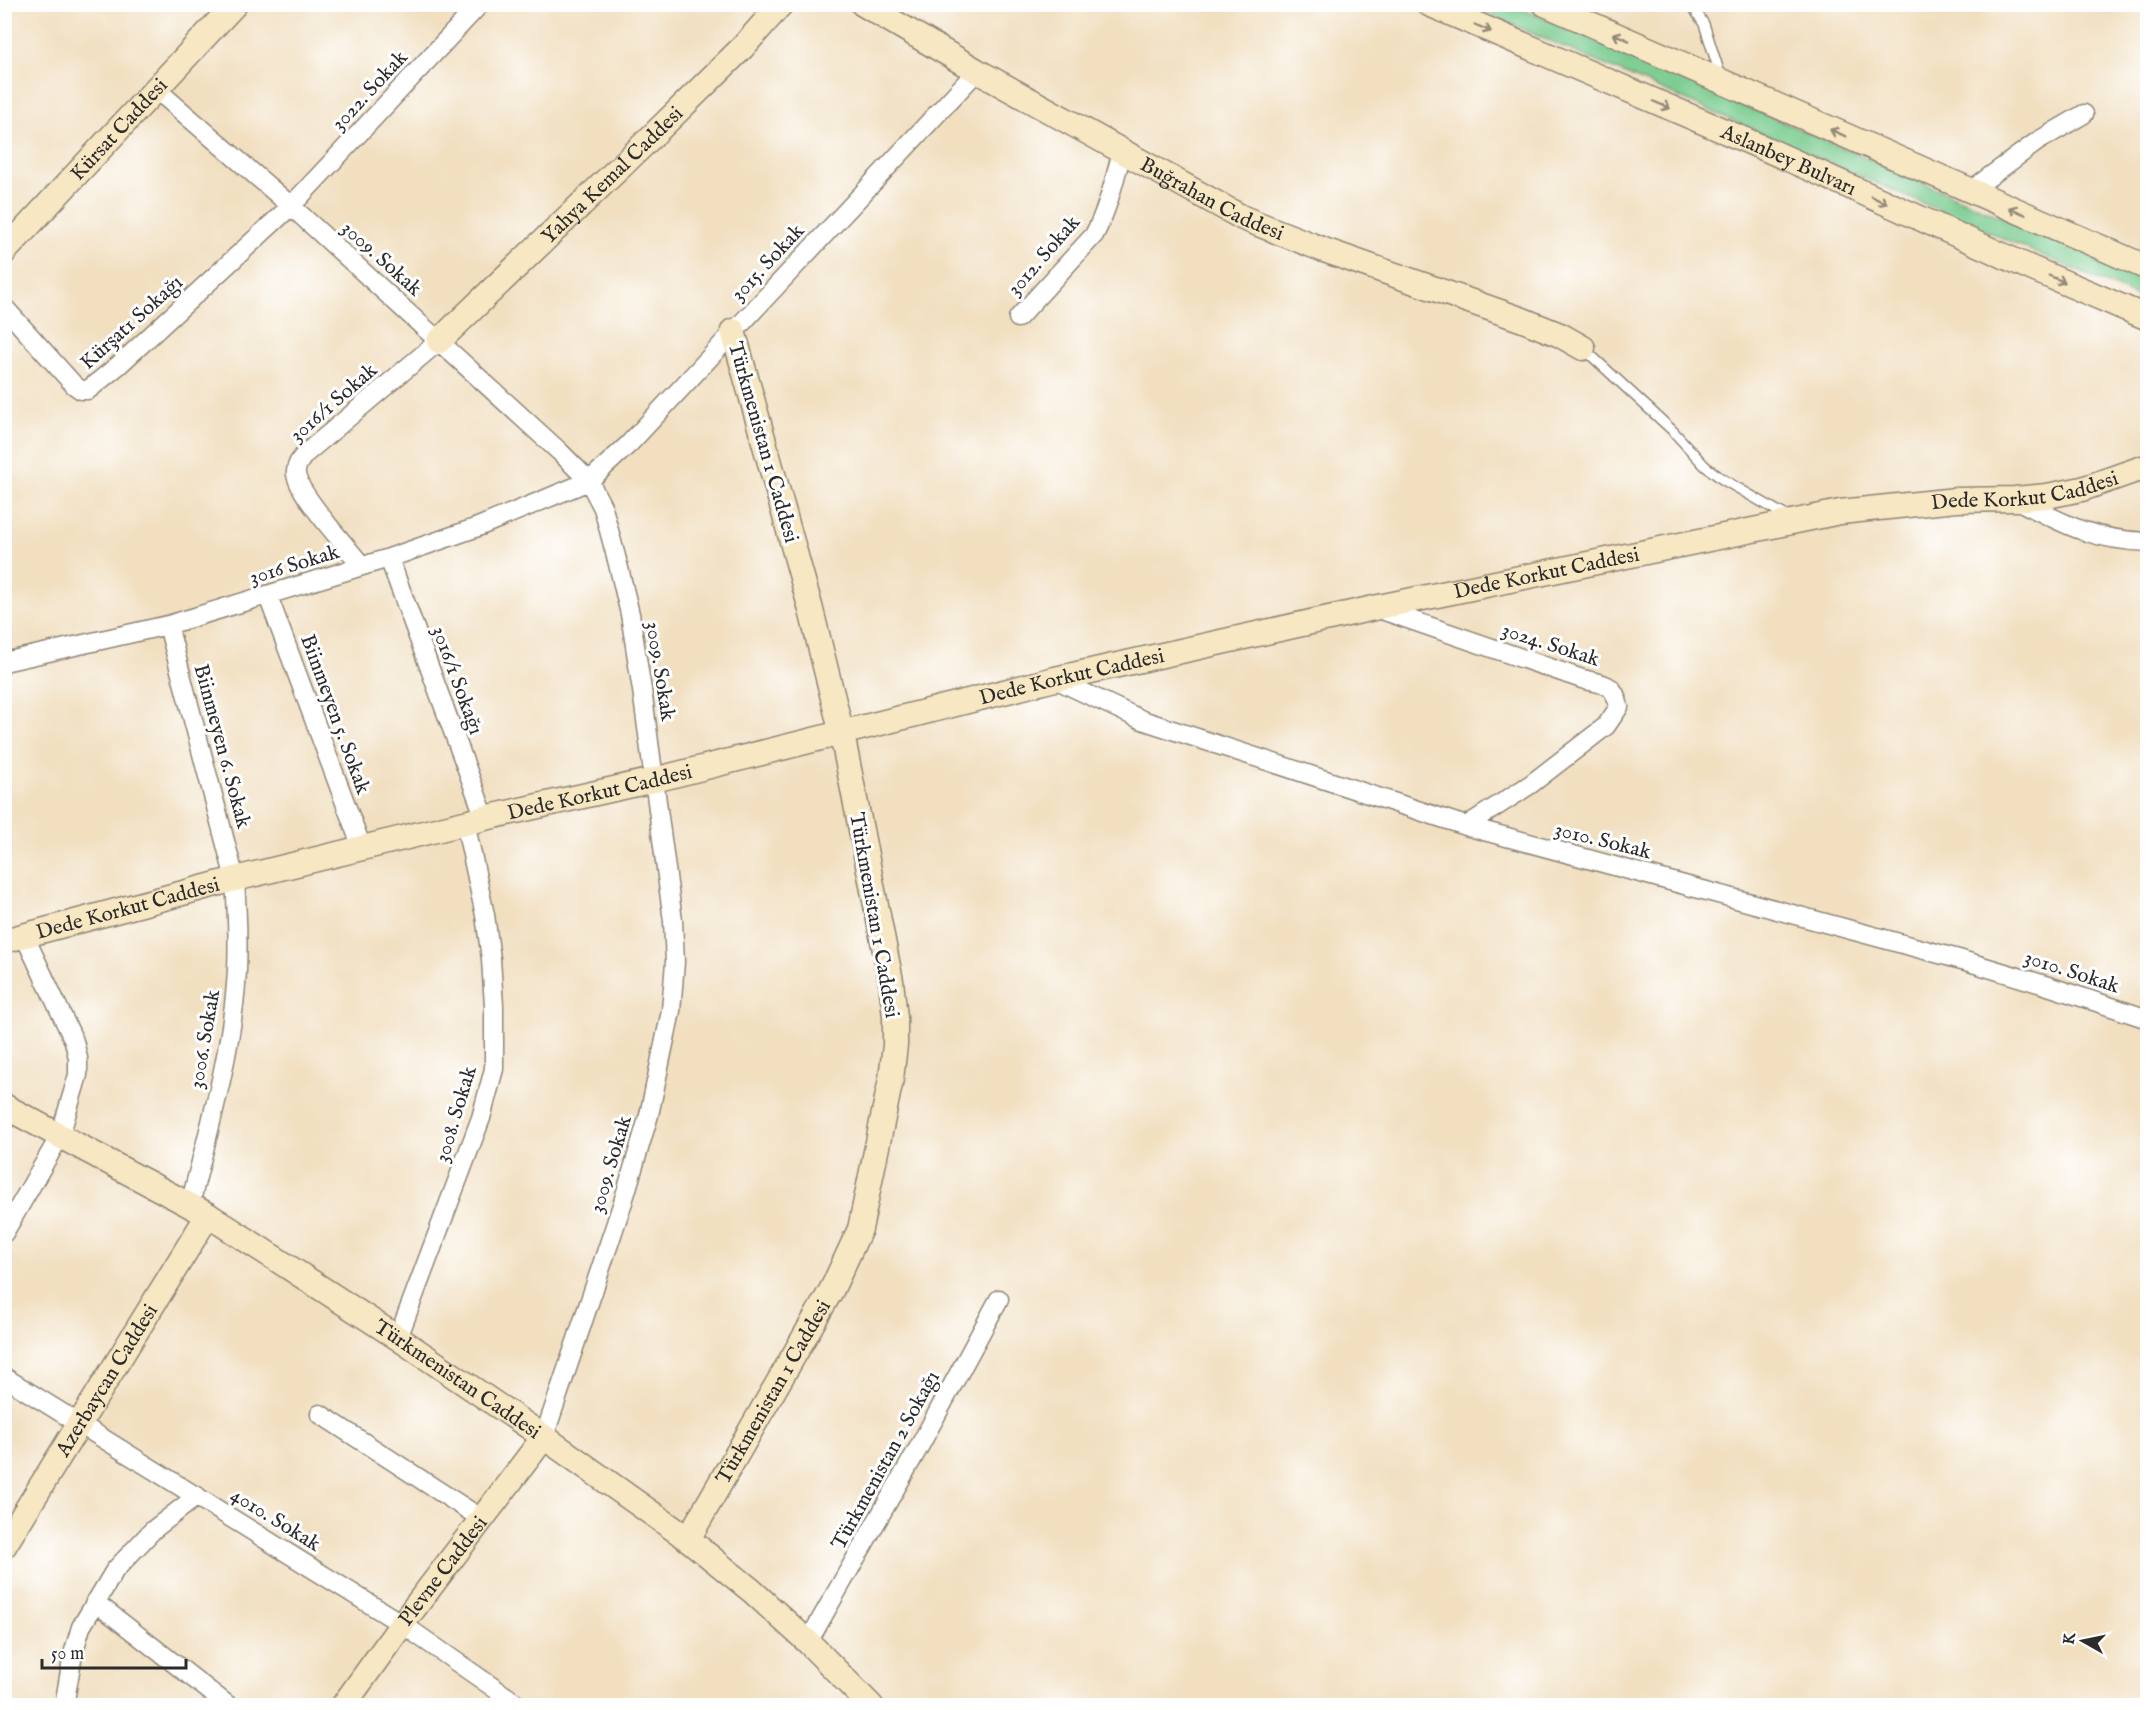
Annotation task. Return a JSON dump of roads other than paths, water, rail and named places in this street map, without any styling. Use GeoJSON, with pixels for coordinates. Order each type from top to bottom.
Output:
{"type":"FeatureCollection","features":[{"type":"Feature","properties":{"kind":"street","name":"3022. Sokak"},"geometry":{"type":"LineString","coordinates":[[291,206],[480,4]]}},
{"type":"Feature","properties":{"kind":"street","name":"Yahya Kemal Caddesi"},"geometry":{"type":"LineString","coordinates":[[439,340],[742,48],[781,4]]}},
{"type":"Feature","properties":{"kind":"street","name":"Buğrahan Caddesi"},"geometry":{"type":"LineString","coordinates":[[863,4],[977,72],[1244,219],[1522,320],[1560,335],[1583,348]]}},
{"type":"Feature","properties":{"kind":"street","name":"Aslanbey Bulvarı"},"geometry":{"type":"LineString","coordinates":[[1429,4],[2148,318]]}},
{"type":"Feature","properties":{"kind":"street"},"geometry":{"type":"LineString","coordinates":[[1545,4],[2148,268]]}},
{"type":"Feature","properties":{"kind":"street","name":"Kürsat Caddesi"},"geometry":{"type":"LineString","coordinates":[[4,252],[233,5]]}},
{"type":"Feature","properties":{"kind":"street","name":"3015. Sokak"},"geometry":{"type":"LineString","coordinates":[[589,481],[629,444],[977,72]]}},
{"type":"Feature","properties":{"kind":"street","name":"3009. Sokak"},"geometry":{"type":"LineString","coordinates":[[156,89],[291,206],[439,340],[589,481],[603,508],[611,533],[625,594],[642,690],[673,921],[675,962],[671,1011],[649,1115],[623,1202],[544,1437]]}},
{"type":"Feature","properties":{"kind":"street"},"geometry":{"type":"LineString","coordinates":[[1970,190],[2038,141],[2084,114]]}},
{"type":"Feature","properties":{"kind":"street","name":"3012. Sokak"},"geometry":{"type":"LineString","coordinates":[[1018,318],[1094,235],[1108,203],[1122,152]]}},
{"type":"Feature","properties":{"kind":"street","name":"Kürşat1 Sokağı"},"geometry":{"type":"LineString","coordinates":[[4,307],[74,385],[81,390],[88,390],[113,370],[291,206]]}},
{"type":"Feature","properties":{"kind":"street","name":"Türkmenistan 1 Caddesi"},"geometry":{"type":"LineString","coordinates":[[688,1539],[849,1256],[860,1229],[891,1079],[895,1045],[891,981],[842,734],[810,606],[733,331]]}},
{"type":"Feature","properties":{"kind":"street","name":"3016/1 Sokak"},"geometry":{"type":"LineString","coordinates":[[362,566],[305,495],[295,472],[299,461],[305,454],[439,340]]}},
{"type":"Feature","properties":{"kind":"street","name":"Dede Korkut Caddesi"},"geometry":{"type":"LineString","coordinates":[[14,938],[235,879],[475,820],[654,780],[1055,679],[1374,608],[1794,520],[1903,504],[2015,499],[2064,493],[2148,466]]}},
{"type":"Feature","properties":{"kind":"street","name":"3016 Sokak"},"geometry":{"type":"LineString","coordinates":[[4,662],[168,625],[268,596],[389,558],[489,523],[589,481]]}},
{"type":"Feature","properties":{"kind":"street"},"geometry":{"type":"LineString","coordinates":[[2015,499],[2069,527],[2090,535],[2148,542]]}},
{"type":"Feature","properties":{"kind":"street","name":"3016/1 Sokağı"},"geometry":{"type":"LineString","coordinates":[[389,558],[475,820]]}},
{"type":"Feature","properties":{"kind":"street","name":"Biinmeyen 5. Sokak"},"geometry":{"type":"LineString","coordinates":[[268,596],[362,848]]}},
{"type":"Feature","properties":{"kind":"street","name":"3024. Sokak"},"geometry":{"type":"LineString","coordinates":[[1374,608],[1582,679],[1609,686],[1616,693],[1619,707],[1606,726],[1531,784],[1466,826]]}},
{"type":"Feature","properties":{"kind":"street","name":"Biinmeyen 6. Sokak"},"geometry":{"type":"LineString","coordinates":[[168,625],[235,879]]}},
{"type":"Feature","properties":{"kind":"street","name":"3010. Sokak"},"geometry":{"type":"LineString","coordinates":[[1055,679],[1142,720],[1466,826],[1962,960],[2148,1019]]}},
{"type":"Feature","properties":{"kind":"street","name":"3008. Sokak"},"geometry":{"type":"LineString","coordinates":[[399,1338],[481,1118],[494,1070],[491,959],[475,820]]}},
{"type":"Feature","properties":{"kind":"street","name":"3006. Sokak"},"geometry":{"type":"LineString","coordinates":[[199,1210],[212,1117],[232,1017],[237,950],[235,879]]}},
{"type":"Feature","properties":{"kind":"street"},"geometry":{"type":"LineString","coordinates":[[4,1233],[60,1136],[78,1076],[78,1058],[65,1019],[14,938]]}},
{"type":"Feature","properties":{"kind":"street","name":"Türkmenistan Caddesi"},"geometry":{"type":"LineString","coordinates":[[4,1106],[199,1210],[399,1338],[544,1437],[688,1539],[752,1591],[808,1642],[871,1706]]}},
{"type":"Feature","properties":{"kind":"street","name":"Azerbaycan Caddesi"},"geometry":{"type":"LineString","coordinates":[[4,1546],[79,1423],[199,1210]]}},
{"type":"Feature","properties":{"kind":"street","name":"Türkmenistan 2 Sokağı"},"geometry":{"type":"LineString","coordinates":[[808,1642],[919,1447],[999,1299]]}},
{"type":"Feature","properties":{"kind":"street","name":"4010. Sokak"},"geometry":{"type":"LineString","coordinates":[[4,1377],[402,1624],[520,1706]]}},
{"type":"Feature","properties":{"kind":"street"},"geometry":{"type":"LineString","coordinates":[[320,1414],[482,1519]]}},
{"type":"Feature","properties":{"kind":"street","name":"Plevne Caddesi"},"geometry":{"type":"LineString","coordinates":[[344,1706],[402,1624],[544,1437]]}},
{"type":"Feature","properties":{"kind":"street"},"geometry":{"type":"LineString","coordinates":[[64,1706],[73,1654],[81,1627],[115,1570],[153,1530],[197,1496]]}},
{"type":"Feature","properties":{"kind":"street"},"geometry":{"type":"LineString","coordinates":[[95,1602],[230,1706]]}},
{"type":"Feature","properties":{"kind":"lane"},"geometry":{"type":"LineString","coordinates":[[1691,4],[1704,24],[1723,82]]}},
{"type":"Feature","properties":{"kind":"lane"},"geometry":{"type":"LineString","coordinates":[[1583,348],[1672,430],[1705,466],[1722,479],[1794,520]]}}]}
